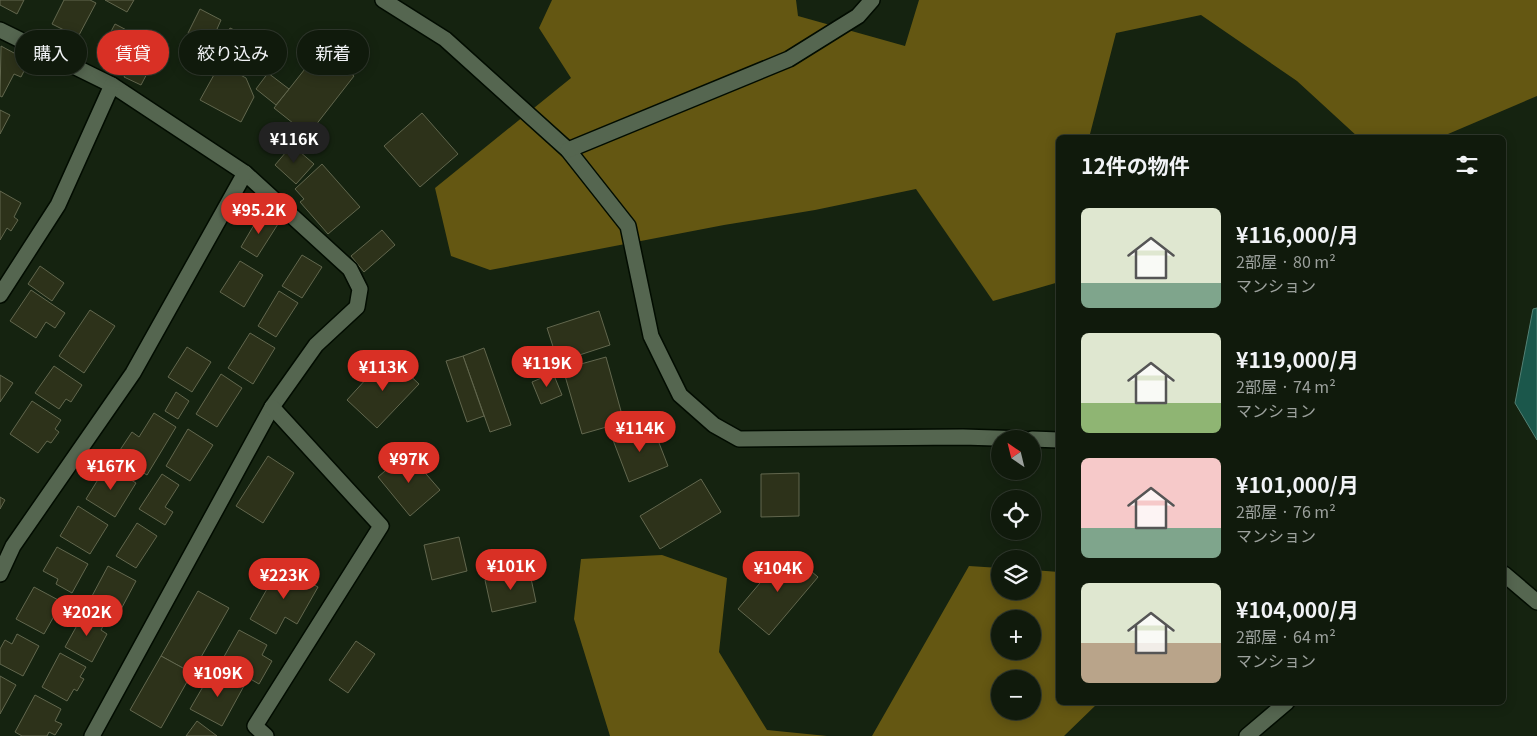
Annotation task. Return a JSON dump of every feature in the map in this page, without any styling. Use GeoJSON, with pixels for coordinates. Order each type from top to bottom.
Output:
{"type":"FeatureCollection","features":[{"type":"Feature","properties":{"kind":"street"},"geometry":{"type":"LineString","coordinates":[[383,0],[445,39],[568,150],[628,226],[651,336],[680,396],[714,425],[739,439],[991,438]]}},
{"type":"Feature","properties":{"kind":"street"},"geometry":{"type":"LineString","coordinates":[[568,150],[789,59],[858,16],[872,0]]}},
{"type":"Feature","properties":{"kind":"street"},"geometry":{"type":"LineString","coordinates":[[0,30],[112,85],[245,173],[350,268],[360,289],[357,307],[316,345],[272,407],[92,736]]}},
{"type":"Feature","properties":{"kind":"street"},"geometry":{"type":"LineString","coordinates":[[0,295],[58,205],[112,85]]}},
{"type":"Feature","properties":{"kind":"street"},"geometry":{"type":"LineString","coordinates":[[0,574],[14,546],[133,373],[245,173]]}},
{"type":"Feature","properties":{"kind":"street"},"geometry":{"type":"LineString","coordinates":[[266,736],[256,726],[381,526],[272,407]]}},
{"type":"Feature","properties":{"kind":"street"},"geometry":{"type":"LineString","coordinates":[[1041,439],[1056,440]]}},
{"type":"Feature","properties":{"kind":"street"},"geometry":{"type":"LineString","coordinates":[[1506,576],[1537,602]]}},
{"type":"Feature","properties":{"kind":"street"},"geometry":{"type":"LineString","coordinates":[[1247,736],[1283,705]]}},
{"type":"Feature","properties":{"kind":"shaded area"},"geometry":{"type":"Polygon","coordinates":[[[552,0],[796,0],[798,16],[905,46],[919,0],[1537,0],[1537,96],[1446,135],[1356,135],[1297,81],[1201,15],[1116,33],[1090,135],[1056,135],[1056,283],[993,301],[916,189],[815,210],[724,225],[490,270],[451,256],[435,188],[571,78],[539,28],[552,0]]]}},
{"type":"Feature","properties":{"kind":"shaded area"},"geometry":{"type":"Polygon","coordinates":[[[662,555],[727,578],[719,652],[767,730],[827,736],[610,736],[574,619],[581,559],[662,555]]]}},
{"type":"Feature","properties":{"kind":"shaded area"},"geometry":{"type":"Polygon","coordinates":[[[969,566],[991,567],[991,600],[1041,600],[1041,571],[1056,572],[1056,705],[1096,705],[1064,736],[872,736],[969,566]]]}},
{"type":"Feature","properties":{"kind":"water"},"geometry":{"type":"Polygon","coordinates":[[[1537,308],[1537,440],[1515,403],[1533,309],[1537,308]]]}},
{"type":"Feature","properties":{"kind":"building"},"geometry":{"type":"Polygon","coordinates":[[[0,0],[24,0],[17,14],[0,5],[0,0]]]}},
{"type":"Feature","properties":{"kind":"building"},"geometry":{"type":"Polygon","coordinates":[[[64,0],[90,0],[96,3],[82,30],[64,30],[52,24],[64,0]]]}},
{"type":"Feature","properties":{"kind":"building"},"geometry":{"type":"Polygon","coordinates":[[[105,0],[134,0],[127,12],[105,0]]]}},
{"type":"Feature","properties":{"kind":"building"},"geometry":{"type":"Polygon","coordinates":[[[200,9],[221,20],[217,29],[219,30],[190,30],[200,9]]]}},
{"type":"Feature","properties":{"kind":"building"},"geometry":{"type":"Polygon","coordinates":[[[115,24],[126,30],[112,30],[115,24]]]}},
{"type":"Feature","properties":{"kind":"building"},"geometry":{"type":"Polygon","coordinates":[[[1,46],[15,54],[15,74],[2,97],[0,96],[1,46]]]}},
{"type":"Feature","properties":{"kind":"building"},"geometry":{"type":"Polygon","coordinates":[[[125,75],[146,75],[141,85],[124,77],[125,75]]]}},
{"type":"Feature","properties":{"kind":"building"},"geometry":{"type":"Polygon","coordinates":[[[214,75],[240,75],[246,78],[254,97],[241,122],[200,100],[214,75]]]}},
{"type":"Feature","properties":{"kind":"building"},"geometry":{"type":"Polygon","coordinates":[[[266,75],[271,75],[289,89],[276,105],[256,89],[266,75]]]}},
{"type":"Feature","properties":{"kind":"building"},"geometry":{"type":"Polygon","coordinates":[[[300,75],[354,76],[308,135],[274,108],[300,75]]]}},
{"type":"Feature","properties":{"kind":"building"},"geometry":{"type":"Polygon","coordinates":[[[0,110],[10,115],[0,134],[0,110]]]}},
{"type":"Feature","properties":{"kind":"building"},"geometry":{"type":"Polygon","coordinates":[[[422,113],[458,154],[420,187],[384,146],[422,113]]]}},
{"type":"Feature","properties":{"kind":"building"},"geometry":{"type":"Polygon","coordinates":[[[292,145],[314,164],[296,184],[275,165],[292,145]]]}},
{"type":"Feature","properties":{"kind":"building"},"geometry":{"type":"Polygon","coordinates":[[[322,164],[360,207],[328,234],[300,202],[304,199],[295,189],[322,164]]]}},
{"type":"Feature","properties":{"kind":"building"},"geometry":{"type":"Polygon","coordinates":[[[0,191],[21,203],[14,217],[18,220],[11,231],[7,228],[0,240],[0,191]]]}},
{"type":"Feature","properties":{"kind":"building"},"geometry":{"type":"Polygon","coordinates":[[[261,213],[278,224],[257,257],[241,247],[261,213]]]}},
{"type":"Feature","properties":{"kind":"building"},"geometry":{"type":"Polygon","coordinates":[[[382,230],[395,245],[364,272],[351,256],[382,230]]]}},
{"type":"Feature","properties":{"kind":"building"},"geometry":{"type":"Polygon","coordinates":[[[302,255],[322,267],[302,298],[282,286],[302,255]]]}},
{"type":"Feature","properties":{"kind":"building"},"geometry":{"type":"Polygon","coordinates":[[[240,261],[263,275],[244,307],[220,292],[240,261]]]}},
{"type":"Feature","properties":{"kind":"building"},"geometry":{"type":"Polygon","coordinates":[[[40,266],[64,283],[52,301],[28,284],[40,266]]]}},
{"type":"Feature","properties":{"kind":"building"},"geometry":{"type":"Polygon","coordinates":[[[31,290],[65,313],[55,328],[46,322],[36,338],[10,321],[31,290]]]}},
{"type":"Feature","properties":{"kind":"building"},"geometry":{"type":"Polygon","coordinates":[[[279,291],[298,303],[276,337],[258,326],[279,291]]]}},
{"type":"Feature","properties":{"kind":"building"},"geometry":{"type":"Polygon","coordinates":[[[90,310],[115,326],[84,373],[59,356],[90,310]]]}},
{"type":"Feature","properties":{"kind":"building"},"geometry":{"type":"Polygon","coordinates":[[[599,311],[610,345],[558,362],[547,328],[599,311]]]}},
{"type":"Feature","properties":{"kind":"building"},"geometry":{"type":"Polygon","coordinates":[[[250,333],[275,348],[253,384],[228,368],[250,333]]]}},
{"type":"Feature","properties":{"kind":"building"},"geometry":{"type":"Polygon","coordinates":[[[187,347],[211,362],[192,392],[168,377],[187,347]]]}},
{"type":"Feature","properties":{"kind":"building"},"geometry":{"type":"Polygon","coordinates":[[[484,348],[511,425],[490,432],[463,356],[484,348]]]}},
{"type":"Feature","properties":{"kind":"building"},"geometry":{"type":"Polygon","coordinates":[[[547,353],[553,366],[538,373],[532,360],[547,353]]]}},
{"type":"Feature","properties":{"kind":"building"},"geometry":{"type":"Polygon","coordinates":[[[388,355],[419,384],[377,428],[347,400],[388,355]]]}},
{"type":"Feature","properties":{"kind":"building"},"geometry":{"type":"Polygon","coordinates":[[[463,356],[484,416],[467,422],[446,361],[463,356]]]}},
{"type":"Feature","properties":{"kind":"building"},"geometry":{"type":"Polygon","coordinates":[[[606,357],[624,422],[582,434],[563,369],[606,357]]]}},
{"type":"Feature","properties":{"kind":"building"},"geometry":{"type":"Polygon","coordinates":[[[54,366],[82,385],[71,402],[66,399],[59,409],[35,393],[54,366]]]}},
{"type":"Feature","properties":{"kind":"building"},"geometry":{"type":"Polygon","coordinates":[[[553,373],[562,395],[541,404],[532,382],[553,373]]]}},
{"type":"Feature","properties":{"kind":"building"},"geometry":{"type":"Polygon","coordinates":[[[221,374],[242,388],[217,427],[196,414],[221,374]]]}},
{"type":"Feature","properties":{"kind":"building"},"geometry":{"type":"Polygon","coordinates":[[[0,375],[13,383],[0,402],[0,375]]]}},
{"type":"Feature","properties":{"kind":"building"},"geometry":{"type":"Polygon","coordinates":[[[176,392],[189,401],[178,419],[165,411],[176,392]]]}},
{"type":"Feature","properties":{"kind":"building"},"geometry":{"type":"Polygon","coordinates":[[[32,401],[61,420],[55,429],[59,432],[51,443],[47,441],[38,453],[10,434],[32,401]]]}},
{"type":"Feature","properties":{"kind":"building"},"geometry":{"type":"Polygon","coordinates":[[[154,413],[176,427],[147,475],[116,456],[132,432],[139,437],[154,413]]]}},
{"type":"Feature","properties":{"kind":"building"},"geometry":{"type":"Polygon","coordinates":[[[652,425],[668,466],[629,482],[613,440],[652,425]]]}},
{"type":"Feature","properties":{"kind":"building"},"geometry":{"type":"Polygon","coordinates":[[[188,429],[213,445],[190,481],[166,466],[188,429]]]}},
{"type":"Feature","properties":{"kind":"building"},"geometry":{"type":"Polygon","coordinates":[[[407,452],[440,490],[410,516],[378,477],[407,452]]]}},
{"type":"Feature","properties":{"kind":"building"},"geometry":{"type":"Polygon","coordinates":[[[268,456],[294,473],[263,523],[236,506],[268,456]]]}},
{"type":"Feature","properties":{"kind":"building"},"geometry":{"type":"Polygon","coordinates":[[[107,465],[136,483],[115,517],[86,499],[107,465]]]}},
{"type":"Feature","properties":{"kind":"building"},"geometry":{"type":"Polygon","coordinates":[[[799,473],[799,516],[761,517],[761,474],[799,473]]]}},
{"type":"Feature","properties":{"kind":"building"},"geometry":{"type":"Polygon","coordinates":[[[162,474],[179,485],[165,507],[173,512],[165,525],[139,509],[162,474]]]}},
{"type":"Feature","properties":{"kind":"building"},"geometry":{"type":"Polygon","coordinates":[[[701,479],[721,512],[660,549],[640,516],[701,479]]]}},
{"type":"Feature","properties":{"kind":"building"},"geometry":{"type":"Polygon","coordinates":[[[0,497],[5,500],[0,509],[0,497]]]}},
{"type":"Feature","properties":{"kind":"building"},"geometry":{"type":"Polygon","coordinates":[[[78,506],[108,525],[90,554],[60,536],[78,506]]]}},
{"type":"Feature","properties":{"kind":"building"},"geometry":{"type":"Polygon","coordinates":[[[137,523],[157,536],[136,568],[116,556],[137,523]]]}},
{"type":"Feature","properties":{"kind":"building"},"geometry":{"type":"Polygon","coordinates":[[[459,537],[467,571],[432,580],[424,545],[459,537]]]}},
{"type":"Feature","properties":{"kind":"building"},"geometry":{"type":"Polygon","coordinates":[[[57,547],[88,564],[72,593],[56,584],[58,579],[43,571],[57,547]]]}},
{"type":"Feature","properties":{"kind":"building"},"geometry":{"type":"Polygon","coordinates":[[[787,551],[818,577],[769,635],[738,609],[787,551]]]}},
{"type":"Feature","properties":{"kind":"building"},"geometry":{"type":"Polygon","coordinates":[[[108,566],[136,581],[119,613],[114,611],[111,616],[94,607],[98,600],[92,596],[108,566]]]}},
{"type":"Feature","properties":{"kind":"building"},"geometry":{"type":"Polygon","coordinates":[[[280,566],[318,587],[297,624],[285,617],[276,634],[250,619],[280,566]]]}},
{"type":"Feature","properties":{"kind":"building"},"geometry":{"type":"Polygon","coordinates":[[[529,569],[536,602],[492,612],[485,580],[529,569]]]}},
{"type":"Feature","properties":{"kind":"building"},"geometry":{"type":"Polygon","coordinates":[[[34,587],[62,602],[44,634],[16,619],[34,587]]]}},
{"type":"Feature","properties":{"kind":"building"},"geometry":{"type":"Polygon","coordinates":[[[198,591],[229,608],[192,673],[161,656],[198,591]]]}},
{"type":"Feature","properties":{"kind":"building"},"geometry":{"type":"Polygon","coordinates":[[[85,611],[105,622],[101,630],[107,634],[92,662],[65,647],[85,611]]]}},
{"type":"Feature","properties":{"kind":"building"},"geometry":{"type":"Polygon","coordinates":[[[239,630],[267,645],[262,655],[272,661],[259,684],[221,662],[239,630]]]}},
{"type":"Feature","properties":{"kind":"building"},"geometry":{"type":"Polygon","coordinates":[[[17,634],[39,646],[23,676],[0,664],[0,649],[5,640],[12,644],[17,634]]]}},
{"type":"Feature","properties":{"kind":"building"},"geometry":{"type":"Polygon","coordinates":[[[356,641],[375,654],[348,693],[329,680],[356,641]]]}},
{"type":"Feature","properties":{"kind":"building"},"geometry":{"type":"Polygon","coordinates":[[[60,653],[86,667],[80,677],[84,679],[77,691],[74,689],[67,701],[42,687],[60,653]]]}},
{"type":"Feature","properties":{"kind":"building"},"geometry":{"type":"Polygon","coordinates":[[[161,656],[192,673],[161,728],[130,710],[161,656]]]}},
{"type":"Feature","properties":{"kind":"building"},"geometry":{"type":"Polygon","coordinates":[[[219,670],[245,684],[222,726],[190,709],[208,678],[212,681],[219,670]]]}},
{"type":"Feature","properties":{"kind":"building"},"geometry":{"type":"Polygon","coordinates":[[[0,676],[16,685],[0,714],[0,676]]]}},
{"type":"Feature","properties":{"kind":"building"},"geometry":{"type":"Polygon","coordinates":[[[35,695],[61,709],[55,721],[62,724],[55,735],[49,732],[47,736],[22,736],[15,732],[35,695]]]}},
{"type":"Feature","properties":{"kind":"building"},"geometry":{"type":"Polygon","coordinates":[[[197,721],[217,736],[186,736],[197,721]]]}}]}
